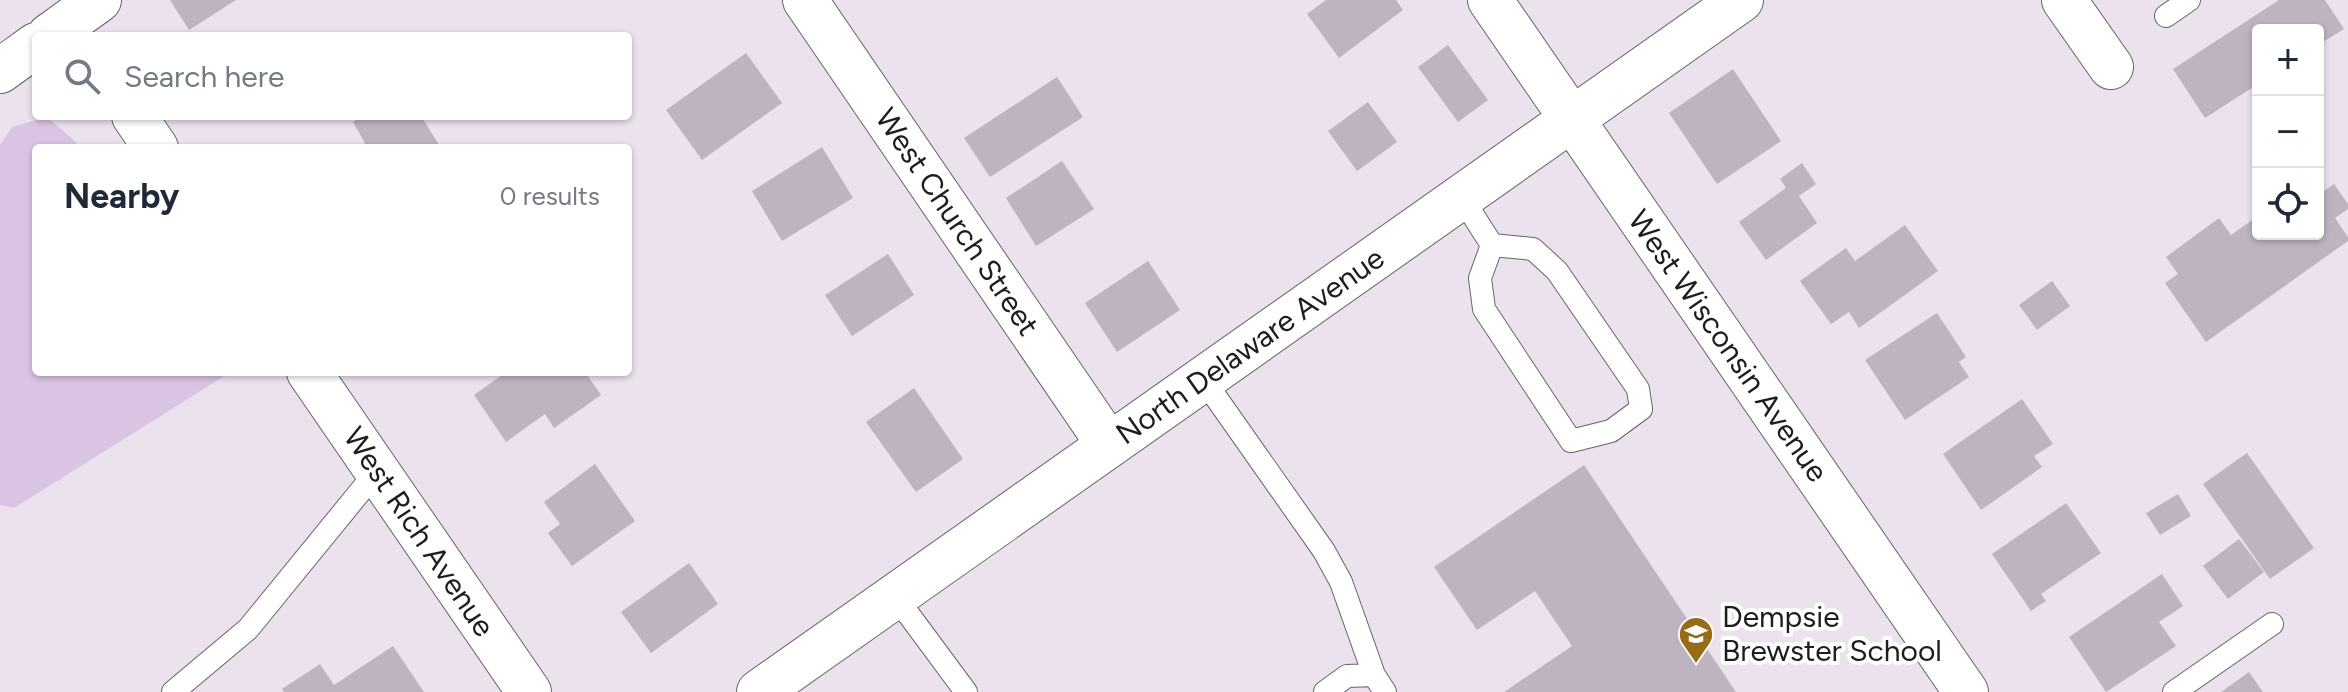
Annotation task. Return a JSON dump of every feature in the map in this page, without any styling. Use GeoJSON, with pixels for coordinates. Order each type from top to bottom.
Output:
{"type":"FeatureCollection","features":[{"type":"Feature","properties":{"kind":"street","name":"West Church Street"},"geometry":{"type":"LineString","coordinates":[[805,0],[1109,445]]}},
{"type":"Feature","properties":{"kind":"street","name":"West Wisconsin Avenue"},"geometry":{"type":"LineString","coordinates":[[1490,0],[1954,688]]}},
{"type":"Feature","properties":{"kind":"street","name":"North Delaware Avenue"},"geometry":{"type":"LineString","coordinates":[[759,692],[1741,0]]}},
{"type":"Feature","properties":{"kind":"street"},"geometry":{"type":"LineString","coordinates":[[2064,0],[2111,67]]}},
{"type":"Feature","properties":{"kind":"street"},"geometry":{"type":"LineString","coordinates":[[0,71],[32,47]]}},
{"type":"Feature","properties":{"kind":"street"},"geometry":{"type":"LineString","coordinates":[[137,120],[153,144]]}},
{"type":"Feature","properties":{"kind":"street","name":"West Rich Avenue"},"geometry":{"type":"LineString","coordinates":[[312,376],[529,692]]}},
{"type":"Feature","properties":{"kind":"lane"},"geometry":{"type":"LineString","coordinates":[[2166,16],[2189,0]]}},
{"type":"Feature","properties":{"kind":"lane"},"geometry":{"type":"LineString","coordinates":[[1462,198],[1492,245]]}},
{"type":"Feature","properties":{"kind":"lane"},"geometry":{"type":"LineString","coordinates":[[1492,245],[1533,249],[1557,271],[1638,389],[1641,409],[1611,431],[1571,441],[1484,309],[1480,278],[1492,245]]}},
{"type":"Feature","properties":{"kind":"lane"},"geometry":{"type":"LineString","coordinates":[[1203,379],[1324,551],[1341,582],[1379,683]]}},
{"type":"Feature","properties":{"kind":"lane"},"geometry":{"type":"LineString","coordinates":[[173,692],[248,629],[377,471]]}},
{"type":"Feature","properties":{"kind":"lane"},"geometry":{"type":"LineString","coordinates":[[895,596],[966,692]]}},
{"type":"Feature","properties":{"kind":"lane"},"geometry":{"type":"LineString","coordinates":[[2174,692],[2272,624]]}},
{"type":"Feature","properties":{"kind":"lane"},"geometry":{"type":"LineString","coordinates":[[1325,692],[1347,676],[1379,683]]}},
{"type":"Feature","properties":{"kind":"shaded area"},"geometry":{"type":"Polygon","coordinates":[[[36,120],[50,120],[76,144],[32,144],[32,376],[224,376],[14,508],[0,505],[0,145],[12,127],[36,120]]]}},
{"type":"Feature","properties":{"kind":"building"},"geometry":{"type":"Polygon","coordinates":[[[170,0],[236,0],[189,30],[170,0]]]}},
{"type":"Feature","properties":{"kind":"building"},"geometry":{"type":"Polygon","coordinates":[[[1326,0],[1396,0],[1403,10],[1339,58],[1307,14],[1326,0]]]}},
{"type":"Feature","properties":{"kind":"building"},"geometry":{"type":"Polygon","coordinates":[[[2279,0],[2325,0],[2344,29],[2324,41],[2324,24],[2252,24],[2252,88],[2205,118],[2173,69],[2279,0]]]}},
{"type":"Feature","properties":{"kind":"building"},"geometry":{"type":"Polygon","coordinates":[[[1448,45],[1488,100],[1458,122],[1418,67],[1448,45]]]}},
{"type":"Feature","properties":{"kind":"building"},"geometry":{"type":"Polygon","coordinates":[[[746,53],[782,103],[702,160],[666,110],[746,53]]]}},
{"type":"Feature","properties":{"kind":"building"},"geometry":{"type":"Polygon","coordinates":[[[1733,69],[1781,141],[1717,184],[1669,113],[1733,69]]]}},
{"type":"Feature","properties":{"kind":"building"},"geometry":{"type":"Polygon","coordinates":[[[1057,77],[1083,117],[990,177],[964,138],[1057,77]]]}},
{"type":"Feature","properties":{"kind":"building"},"geometry":{"type":"Polygon","coordinates":[[[1368,102],[1397,142],[1357,171],[1328,131],[1368,102]]]}},
{"type":"Feature","properties":{"kind":"building"},"geometry":{"type":"Polygon","coordinates":[[[424,120],[438,144],[363,144],[353,122],[424,120]]]}},
{"type":"Feature","properties":{"kind":"building"},"geometry":{"type":"Polygon","coordinates":[[[822,147],[853,198],[782,241],[752,191],[822,147]]]}},
{"type":"Feature","properties":{"kind":"building"},"geometry":{"type":"Polygon","coordinates":[[[1062,161],[1094,209],[1036,246],[1006,198],[1062,161]]]}},
{"type":"Feature","properties":{"kind":"building"},"geometry":{"type":"Polygon","coordinates":[[[1802,163],[1816,184],[1799,196],[1817,223],[1766,260],[1739,222],[1786,188],[1780,179],[1802,163]]]}},
{"type":"Feature","properties":{"kind":"building"},"geometry":{"type":"Polygon","coordinates":[[[2334,184],[2348,204],[2348,209],[2335,218],[2348,241],[2206,342],[2165,283],[2178,274],[2166,257],[2219,218],[2231,235],[2252,220],[2252,240],[2324,240],[2324,191],[2334,184]]]}},
{"type":"Feature","properties":{"kind":"building"},"geometry":{"type":"Polygon","coordinates":[[[1905,225],[1938,271],[1859,328],[1849,312],[1831,324],[1800,281],[1846,248],[1855,261],[1905,225]]]}},
{"type":"Feature","properties":{"kind":"building"},"geometry":{"type":"Polygon","coordinates":[[[888,254],[914,295],[852,336],[825,295],[888,254]]]}},
{"type":"Feature","properties":{"kind":"building"},"geometry":{"type":"Polygon","coordinates":[[[1148,261],[1180,310],[1117,352],[1085,303],[1148,261]]]}},
{"type":"Feature","properties":{"kind":"building"},"geometry":{"type":"Polygon","coordinates":[[[2052,281],[2070,306],[2037,330],[2019,305],[2052,281]]]}},
{"type":"Feature","properties":{"kind":"building"},"geometry":{"type":"Polygon","coordinates":[[[1937,313],[1966,357],[1959,362],[1969,377],[1905,420],[1865,360],[1937,313]]]}},
{"type":"Feature","properties":{"kind":"building"},"geometry":{"type":"Polygon","coordinates":[[[500,376],[588,376],[601,395],[554,428],[545,414],[506,442],[474,395],[500,376]]]}},
{"type":"Feature","properties":{"kind":"building"},"geometry":{"type":"Polygon","coordinates":[[[914,388],[963,459],[916,492],[866,422],[914,388]]]}},
{"type":"Feature","properties":{"kind":"building"},"geometry":{"type":"Polygon","coordinates":[[[2022,399],[2053,444],[2034,456],[2042,467],[1981,510],[1943,454],[2022,399]]]}},
{"type":"Feature","properties":{"kind":"building"},"geometry":{"type":"Polygon","coordinates":[[[2247,453],[2314,548],[2270,579],[2203,484],[2247,453]]]}},
{"type":"Feature","properties":{"kind":"building"},"geometry":{"type":"Polygon","coordinates":[[[595,464],[635,521],[572,566],[548,533],[560,524],[544,502],[595,464]]]}},
{"type":"Feature","properties":{"kind":"building"},"geometry":{"type":"Polygon","coordinates":[[[1584,465],[1736,692],[1504,692],[1572,646],[1535,591],[1477,630],[1434,567],[1584,465]]]}},
{"type":"Feature","properties":{"kind":"building"},"geometry":{"type":"Polygon","coordinates":[[[2178,494],[2191,516],[2160,535],[2146,513],[2178,494]]]}},
{"type":"Feature","properties":{"kind":"building"},"geometry":{"type":"Polygon","coordinates":[[[2066,503],[2101,553],[2041,594],[2046,601],[2031,611],[1992,554],[2066,503]]]}},
{"type":"Feature","properties":{"kind":"building"},"geometry":{"type":"Polygon","coordinates":[[[2239,539],[2264,572],[2228,599],[2203,566],[2239,539]]]}},
{"type":"Feature","properties":{"kind":"building"},"geometry":{"type":"Polygon","coordinates":[[[689,563],[718,604],[651,653],[621,612],[689,563]]]}},
{"type":"Feature","properties":{"kind":"building"},"geometry":{"type":"Polygon","coordinates":[[[2162,574],[2183,606],[2159,622],[2176,646],[2106,692],[2069,637],[2162,574]]]}},
{"type":"Feature","properties":{"kind":"building"},"geometry":{"type":"Polygon","coordinates":[[[393,646],[424,692],[284,692],[282,689],[320,664],[334,685],[393,646]]]}},
{"type":"Feature","properties":{"kind":"building"},"geometry":{"type":"Polygon","coordinates":[[[2249,672],[2263,692],[2221,692],[2249,672]]]}},
{"type":"Feature","properties":{"kind":"place","name":"Dempsie Brewster School"},"geometry":{"type":"Point","coordinates":[1696,665]}}]}
